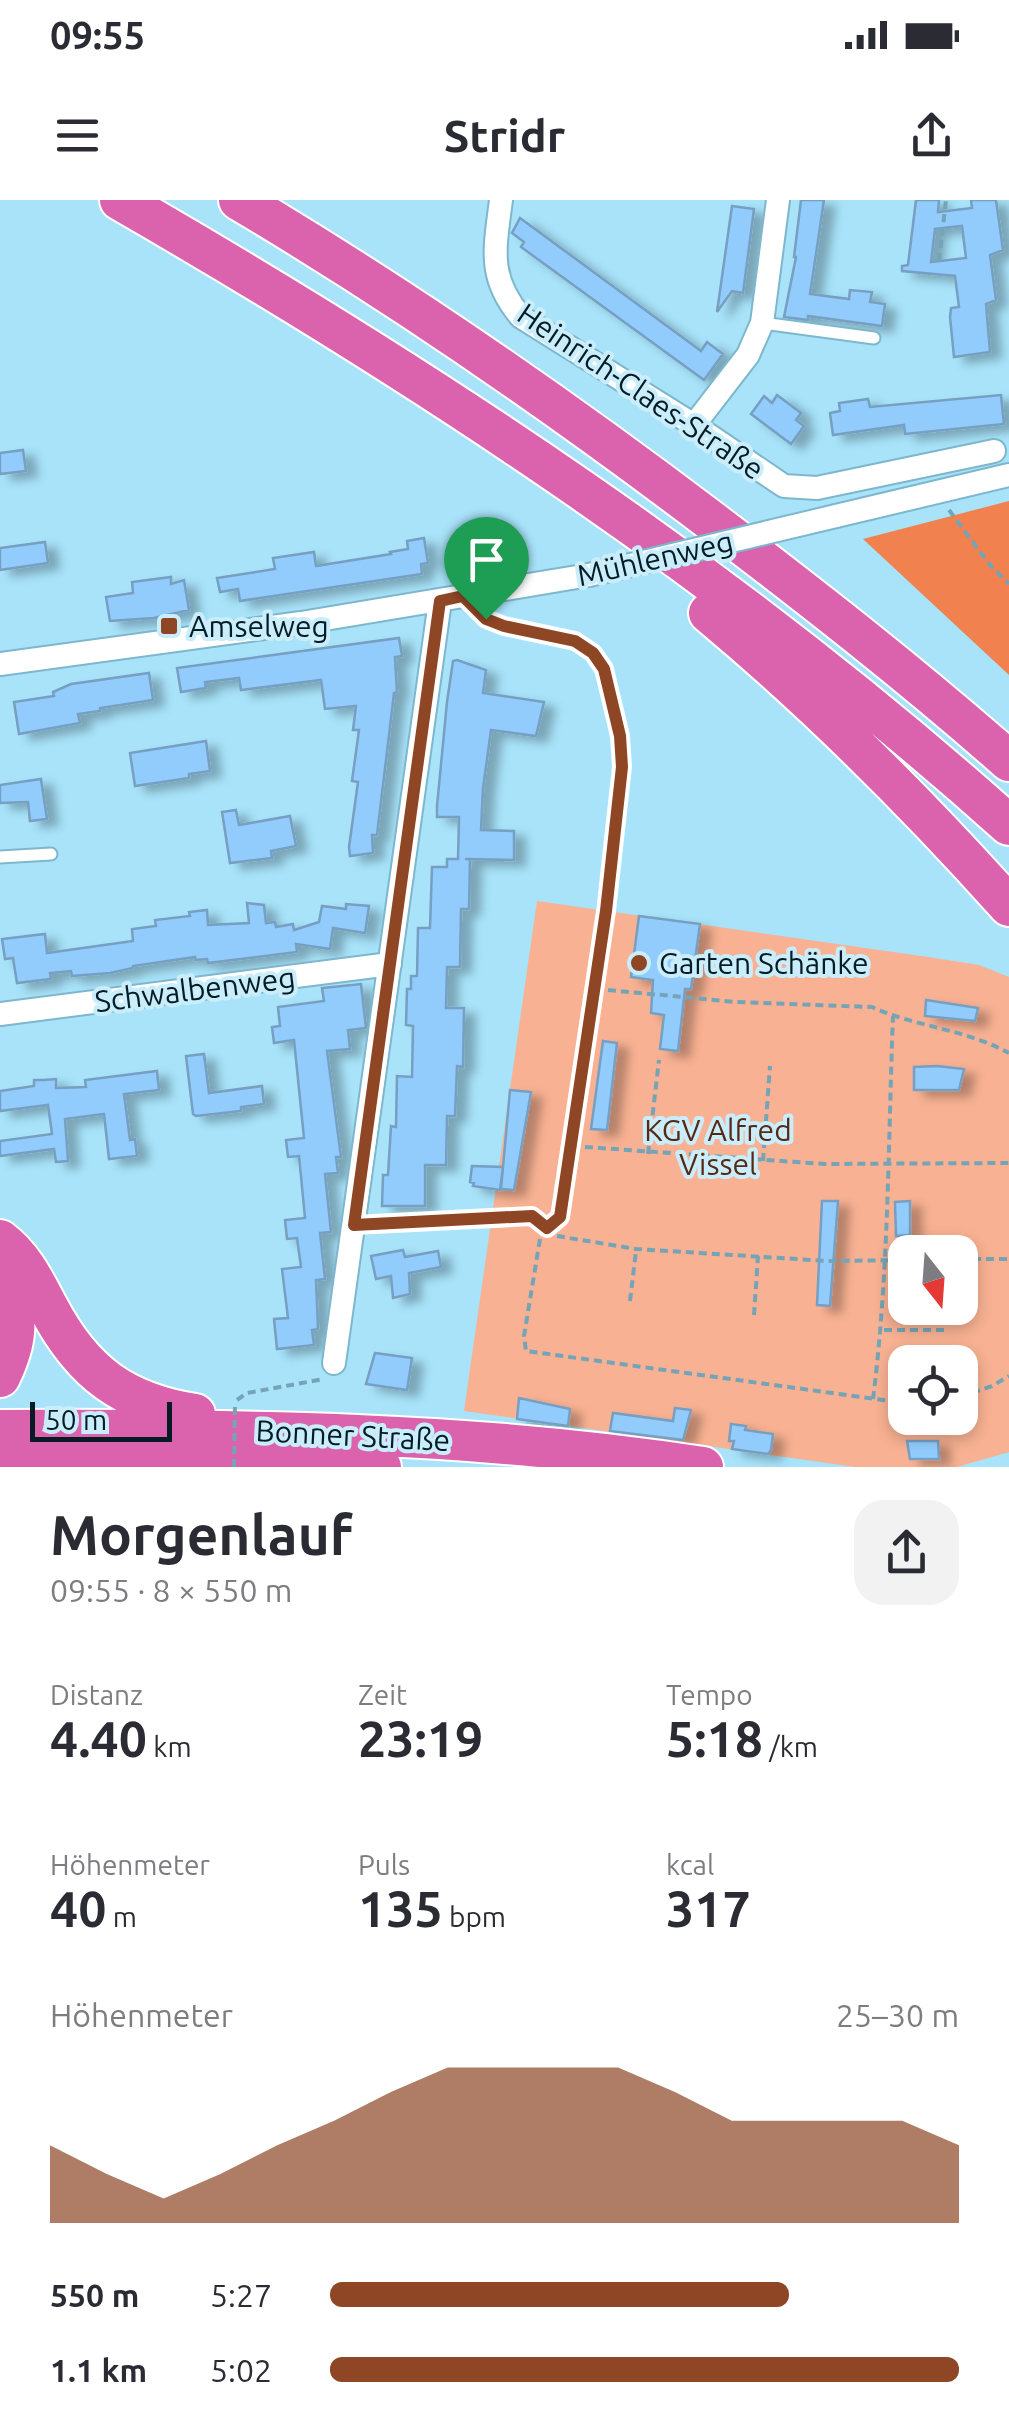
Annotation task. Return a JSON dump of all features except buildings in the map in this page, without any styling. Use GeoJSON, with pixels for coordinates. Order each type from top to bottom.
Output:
{"type":"FeatureCollection","features":[{"type":"Feature","properties":{"kind":"highway"},"geometry":{"type":"LineString","coordinates":[[120,200],[233,265],[473,417],[618,515],[795,646],[1009,825]]}},
{"type":"Feature","properties":{"kind":"highway"},"geometry":{"type":"LineString","coordinates":[[239,200],[345,263],[520,380],[832,612],[1009,761]]}},
{"type":"Feature","properties":{"kind":"highway"},"geometry":{"type":"LineString","coordinates":[[618,515],[669,579],[834,722],[1009,906]]}},
{"type":"Feature","properties":{"kind":"highway"},"geometry":{"type":"LineString","coordinates":[[0,1240],[26,1266],[62,1333],[94,1372],[160,1408],[196,1414],[231,1433]]}},
{"type":"Feature","properties":{"kind":"highway"},"geometry":{"type":"LineString","coordinates":[[0,1282],[14,1311],[16,1334],[0,1377]]}},
{"type":"Feature","properties":{"kind":"highway","name":"Bonner Straße"},"geometry":{"type":"LineString","coordinates":[[0,1430],[427,1437],[544,1446],[704,1467]]}},
{"type":"Feature","properties":{"kind":"highway","name":"Bonner Straße"},"geometry":{"type":"LineString","coordinates":[[0,1463],[207,1462],[381,1467]]}},
{"type":"Feature","properties":{"kind":"street","name":"Heinrich-Claes-Straße"},"geometry":{"type":"LineString","coordinates":[[501,200],[494,249],[496,274],[504,298],[521,317],[784,486],[817,488],[994,451]]}},
{"type":"Feature","properties":{"kind":"street"},"geometry":{"type":"LineString","coordinates":[[694,425],[748,355],[762,322],[778,200]]}},
{"type":"Feature","properties":{"kind":"street","name":"Mühlenweg"},"geometry":{"type":"LineString","coordinates":[[0,664],[452,599],[589,575],[1009,475]]}},
{"type":"Feature","properties":{"kind":"street"},"geometry":{"type":"LineString","coordinates":[[334,1363],[390,964],[452,599]]}},
{"type":"Feature","properties":{"kind":"street","name":"Schwalbenweg"},"geometry":{"type":"LineString","coordinates":[[0,1014],[390,964]]}},
{"type":"Feature","properties":{"kind":"lane"},"geometry":{"type":"LineString","coordinates":[[762,322],[874,338]]}},
{"type":"Feature","properties":{"kind":"lane"},"geometry":{"type":"LineString","coordinates":[[452,599],[504,626],[575,641],[593,653],[604,669],[620,736],[622,767],[594,989]]}},
{"type":"Feature","properties":{"kind":"lane"},"geometry":{"type":"LineString","coordinates":[[0,856],[51,854]]}},
{"type":"Feature","properties":{"kind":"lane"},"geometry":{"type":"LineString","coordinates":[[354,1225],[532,1216],[547,1228]]}},
{"type":"Feature","properties":{"kind":"path"},"geometry":{"type":"LineString","coordinates":[[939,261],[946,200]]}},
{"type":"Feature","properties":{"kind":"path"},"geometry":{"type":"LineString","coordinates":[[938,492],[990,565],[1009,584]]}},
{"type":"Feature","properties":{"kind":"path"},"geometry":{"type":"LineString","coordinates":[[888,1401],[526,1350],[524,1336],[538,1242],[560,1217],[594,989],[736,1002],[872,1007],[893,1016],[977,1036],[1009,1053]]}},
{"type":"Feature","properties":{"kind":"path"},"geometry":{"type":"LineString","coordinates":[[873,1399],[886,1261],[893,1016]]}},
{"type":"Feature","properties":{"kind":"path"},"geometry":{"type":"LineString","coordinates":[[648,1154],[659,1060]]}},
{"type":"Feature","properties":{"kind":"path"},"geometry":{"type":"LineString","coordinates":[[764,1161],[770,1066]]}},
{"type":"Feature","properties":{"kind":"path"},"geometry":{"type":"LineString","coordinates":[[572,1146],[764,1161],[1009,1163]]}},
{"type":"Feature","properties":{"kind":"path"},"geometry":{"type":"LineString","coordinates":[[547,1228],[559,1238],[636,1249],[886,1261]]}},
{"type":"Feature","properties":{"kind":"path"},"geometry":{"type":"LineString","coordinates":[[630,1300],[636,1249]]}},
{"type":"Feature","properties":{"kind":"path"},"geometry":{"type":"LineString","coordinates":[[754,1314],[758,1256]]}},
{"type":"Feature","properties":{"kind":"path"},"geometry":{"type":"LineString","coordinates":[[978,1260],[1009,1259]]}},
{"type":"Feature","properties":{"kind":"path"},"geometry":{"type":"LineString","coordinates":[[882,1330],[949,1330]]}},
{"type":"Feature","properties":{"kind":"path"},"geometry":{"type":"LineString","coordinates":[[231,1433],[247,1393],[324,1378],[334,1363]]}},
{"type":"Feature","properties":{"kind":"path"},"geometry":{"type":"LineString","coordinates":[[978,1390],[1009,1376]]}},
{"type":"Feature","properties":{"kind":"green space","name":"KGV Alfred Vissel"},"geometry":{"type":"Polygon","coordinates":[[[537,901],[979,965],[1009,977],[1009,1452],[957,1467],[855,1467],[464,1411],[537,901]]]}},
{"type":"Feature","properties":{"kind":"shaded area"},"geometry":{"type":"Polygon","coordinates":[[[1009,501],[1009,675],[863,539],[1009,501]]]}},
{"type":"Feature","properties":{"kind":"place","name":"Amselweg"},"geometry":{"type":"Point","coordinates":[169,626]}},
{"type":"Feature","properties":{"kind":"place","name":"Garten Schänke"},"geometry":{"type":"Point","coordinates":[639,963]}},
{"type":"Feature","properties":{"kind":"route"},"geometry":{"type":"LineString","coordinates":[[463,596],[486,619],[575,641],[593,653],[604,669],[620,736],[622,767],[606,911],[560,1217],[547,1228],[532,1216],[354,1225],[440,601],[463,596]]}}]}
